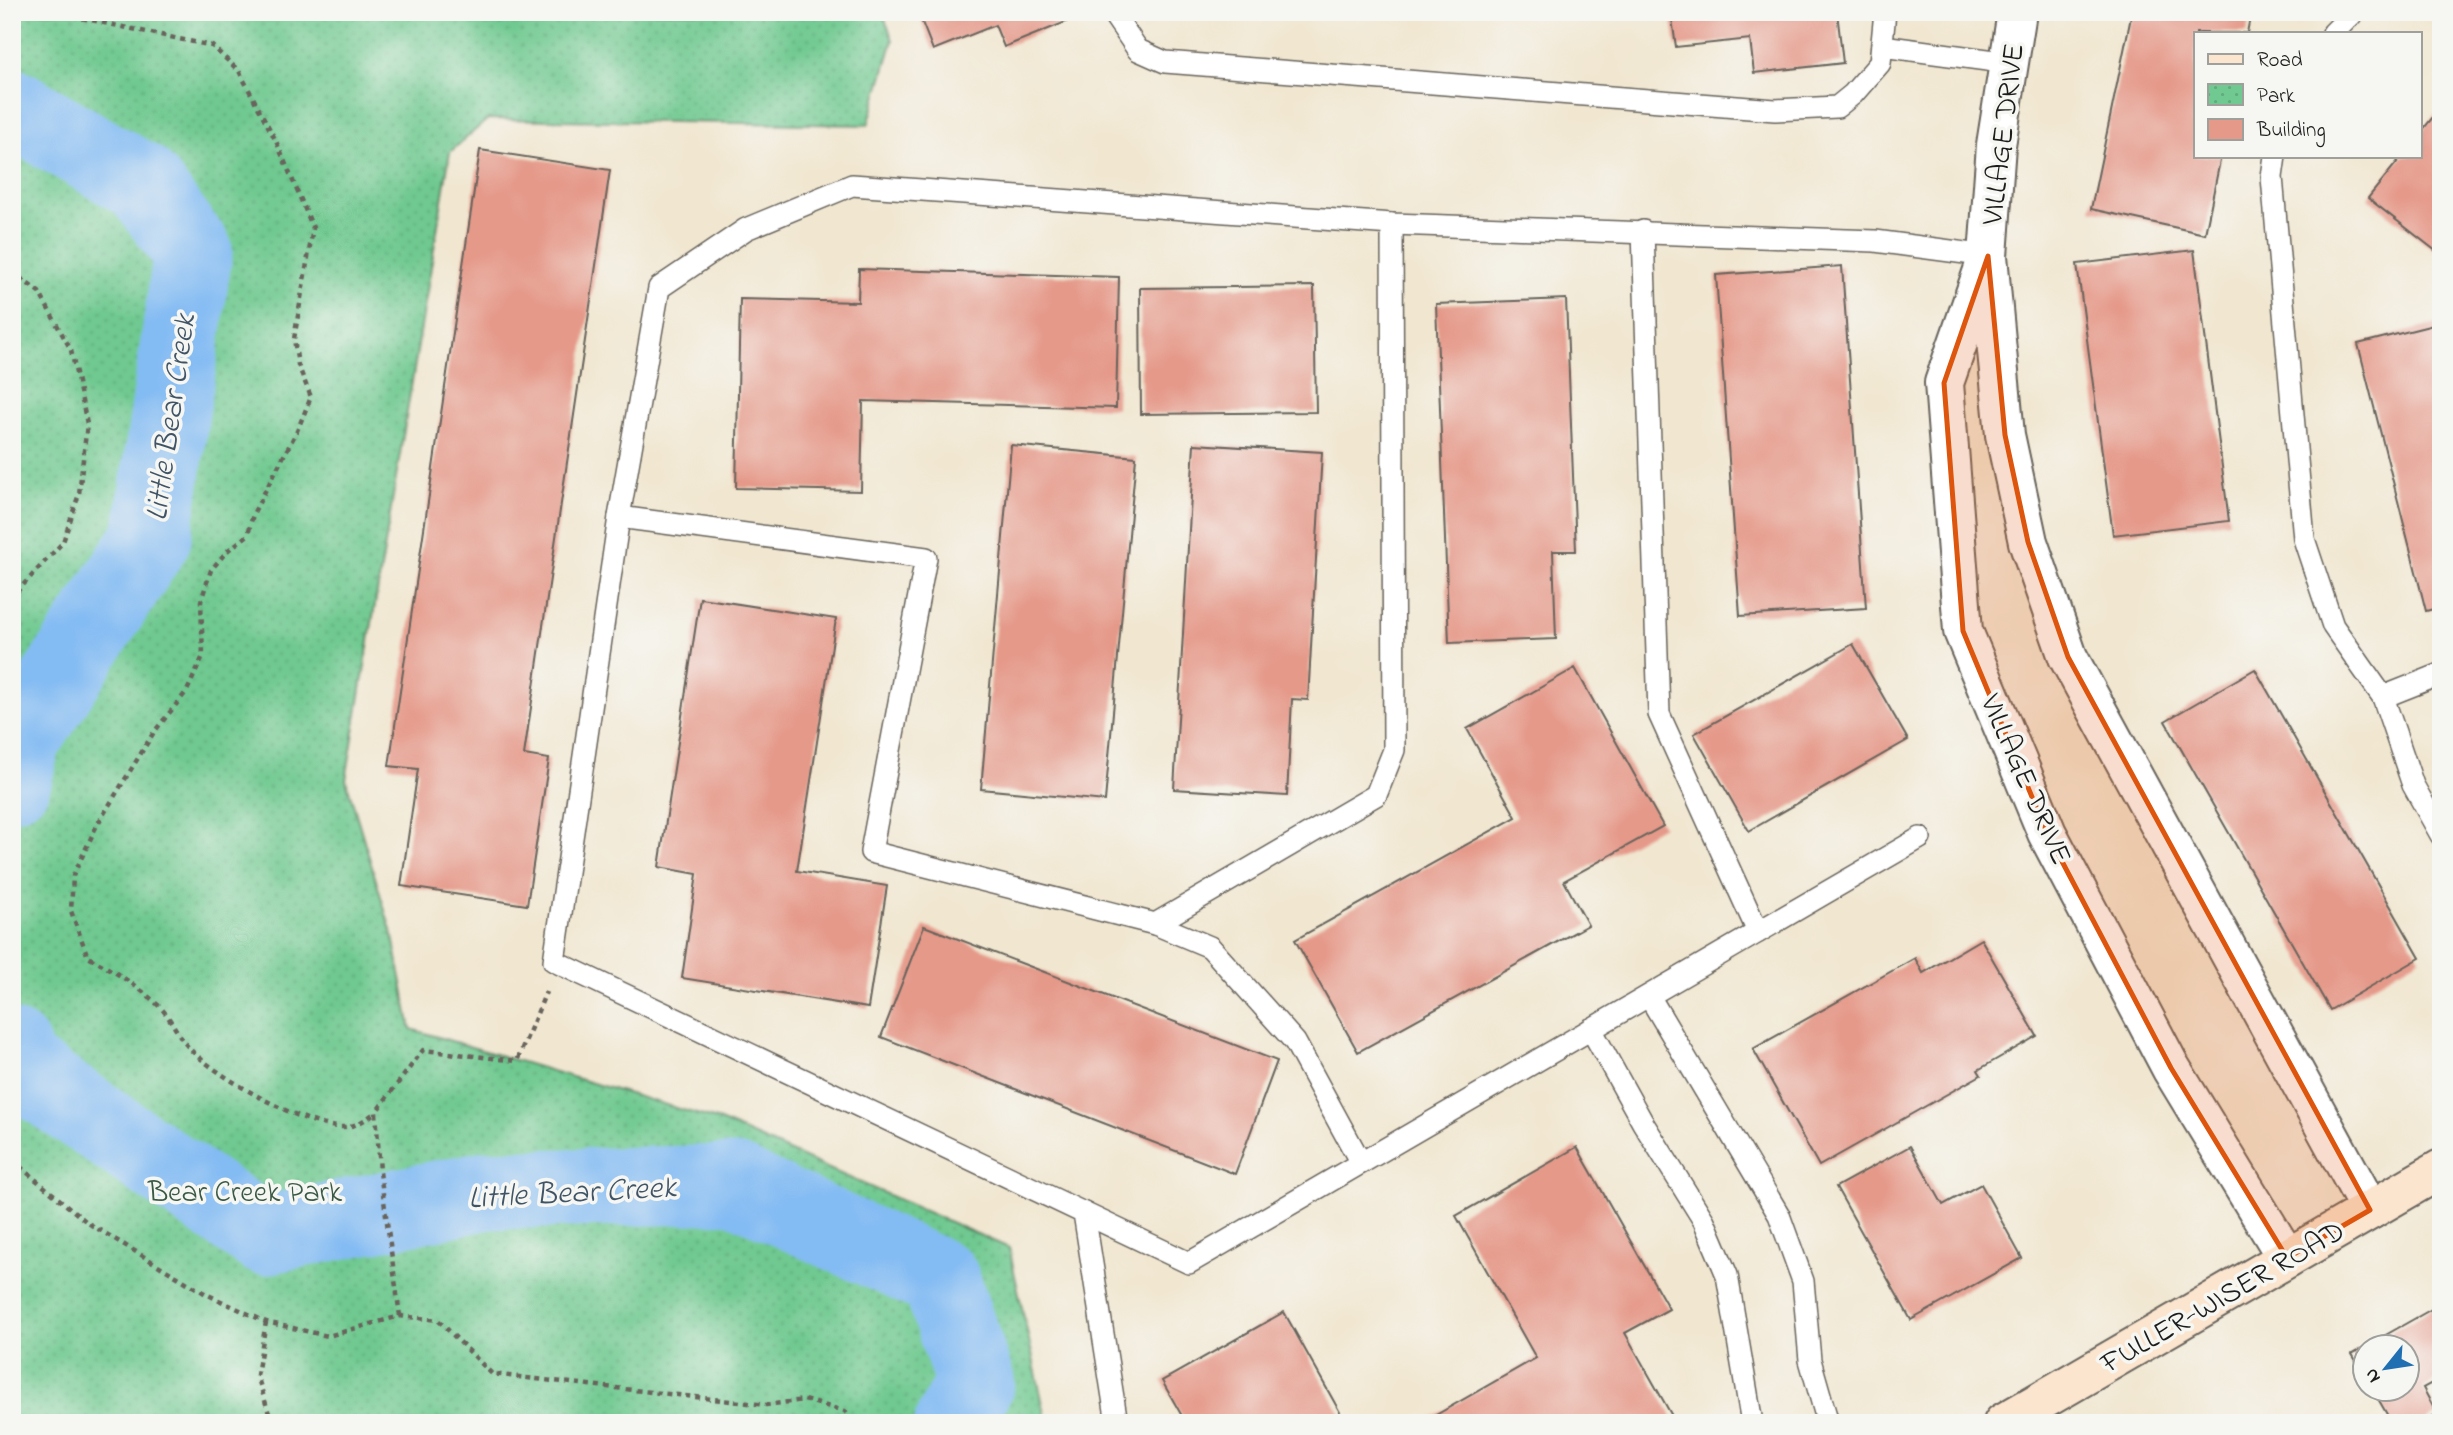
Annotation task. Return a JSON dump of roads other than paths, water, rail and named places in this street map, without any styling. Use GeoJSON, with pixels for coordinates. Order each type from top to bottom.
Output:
{"type":"FeatureCollection","features":[{"type":"Feature","properties":{"kind":"street","name":"VILLAGE DRIVE"},"geometry":{"type":"LineString","coordinates":[[2017,12],[1996,145],[1989,256],[2005,435],[2028,542],[2068,657],[2370,1210]]}},
{"type":"Feature","properties":{"kind":"street","name":"VILLAGE DRIVE"},"geometry":{"type":"LineString","coordinates":[[1989,256],[1944,383],[1963,631],[2048,833],[2171,1068],[2287,1258]]}},
{"type":"Feature","properties":{"kind":"street","name":"FULLER-WISER ROAD"},"geometry":{"type":"LineString","coordinates":[[2003,1423],[2441,1169]]}},
{"type":"Feature","properties":{"kind":"lane"},"geometry":{"type":"LineString","coordinates":[[1112,12],[1138,50],[1165,62],[1775,110],[1837,107],[1853,93],[1880,63],[1885,12]]}},
{"type":"Feature","properties":{"kind":"lane"},"geometry":{"type":"LineString","coordinates":[[2334,32],[2354,12]]}},
{"type":"Feature","properties":{"kind":"lane"},"geometry":{"type":"LineString","coordinates":[[1882,46],[2010,62]]}},
{"type":"Feature","properties":{"kind":"lane"},"geometry":{"type":"LineString","coordinates":[[2275,158],[2272,177],[2304,539],[2333,626],[2383,696],[2413,785],[2441,835]]}},
{"type":"Feature","properties":{"kind":"lane"},"geometry":{"type":"LineString","coordinates":[[1920,838],[1189,1263],[554,961],[619,517],[659,288],[746,229],[852,185],[1392,224],[1875,241],[1989,256]]}},
{"type":"Feature","properties":{"kind":"lane"},"geometry":{"type":"LineString","coordinates":[[1155,924],[1376,795],[1394,750],[1392,224]]}},
{"type":"Feature","properties":{"kind":"lane"},"geometry":{"type":"LineString","coordinates":[[1643,231],[1659,714],[1758,932]]}},
{"type":"Feature","properties":{"kind":"lane"},"geometry":{"type":"LineString","coordinates":[[619,517],[926,558],[871,852],[1155,924],[1210,947],[1295,1042],[1361,1163]]}},
{"type":"Feature","properties":{"kind":"lane"},"geometry":{"type":"LineString","coordinates":[[2383,696],[2441,674]]}},
{"type":"Feature","properties":{"kind":"lane"},"geometry":{"type":"LineString","coordinates":[[1649,996],[1779,1215],[1803,1281],[1810,1360],[1828,1423]]}},
{"type":"Feature","properties":{"kind":"lane"},"geometry":{"type":"LineString","coordinates":[[1591,1029],[1703,1221],[1727,1275],[1752,1423]]}},
{"type":"Feature","properties":{"kind":"lane"},"geometry":{"type":"LineString","coordinates":[[1084,1213],[1117,1423]]}},
{"type":"Feature","properties":{"kind":"waterway","name":"Little Bear Creek"},"geometry":{"type":"LineString","coordinates":[[12,107],[141,182],[193,252],[152,537],[21,741],[12,780]]}},
{"type":"Feature","properties":{"kind":"waterway","name":"Little Bear Creek"},"geometry":{"type":"LineString","coordinates":[[12,1050],[16,1066],[264,1235],[487,1190],[734,1184],[940,1279],[975,1382],[954,1423]]}},
{"type":"Feature","properties":{"kind":"park label","name":"Bear Creek Park"},"geometry":{"type":"Point","coordinates":[245,1191]}}]}
